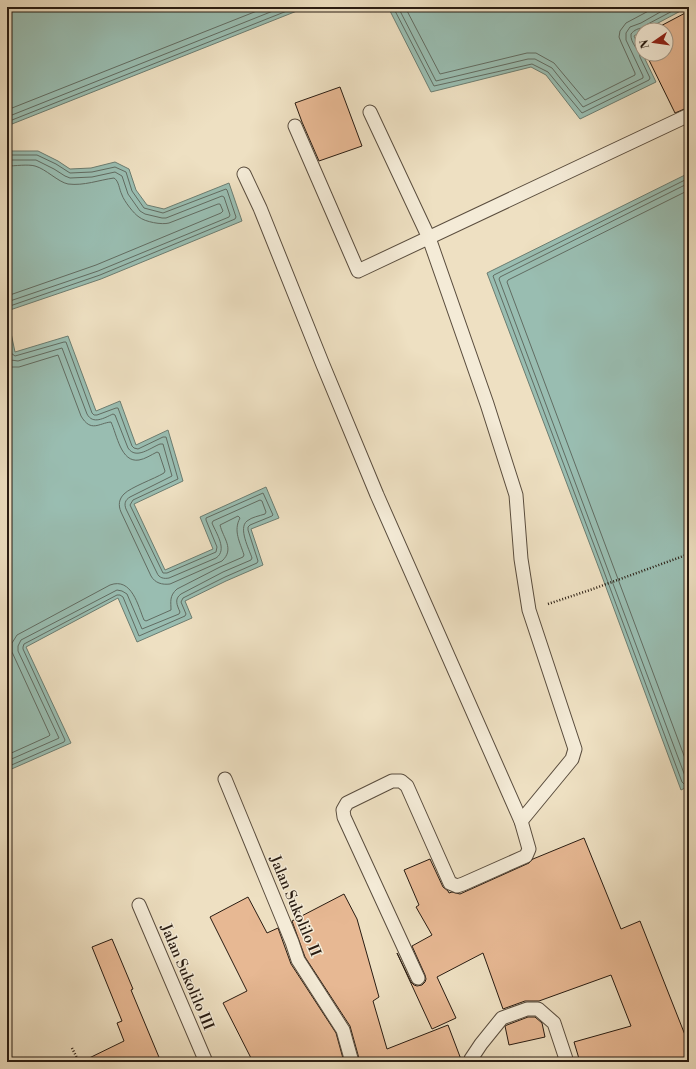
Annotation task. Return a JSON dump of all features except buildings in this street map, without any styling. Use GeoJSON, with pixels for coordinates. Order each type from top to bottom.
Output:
{"type":"FeatureCollection","features":[{"type":"Feature","properties":{"kind":"lane"},"geometry":{"type":"LineString","coordinates":[[370,112],[429,238],[487,404],[516,495],[521,559],[529,610],[575,749],[572,759],[521,821]]}},
{"type":"Feature","properties":{"kind":"lane"},"geometry":{"type":"LineString","coordinates":[[295,126],[358,272],[689,114]]}},
{"type":"Feature","properties":{"kind":"lane"},"geometry":{"type":"LineString","coordinates":[[244,174],[260,208],[377,495],[521,821],[527,839],[529,849],[526,856],[457,886],[450,883],[407,786],[401,781],[392,781],[347,803],[343,810],[344,817],[418,978]]}},
{"type":"Feature","properties":{"kind":"lane","name":"Jalan Sukolilo II"},"geometry":{"type":"LineString","coordinates":[[225,779],[298,960],[343,1030],[352,1062]]}},
{"type":"Feature","properties":{"kind":"lane","name":"Jalan Sukolilo III"},"geometry":{"type":"LineString","coordinates":[[139,905],[206,1062]]}},
{"type":"Feature","properties":{"kind":"lane"},"geometry":{"type":"LineString","coordinates":[[473,1058],[502,1018],[528,1009],[538,1010],[554,1023],[567,1062]]}},
{"type":"Feature","properties":{"kind":"path"},"geometry":{"type":"LineString","coordinates":[[529,610],[590,590],[689,554]]}},
{"type":"Feature","properties":{"kind":"path"},"geometry":{"type":"LineString","coordinates":[[72,1048],[79,1062]]}},
{"type":"Feature","properties":{"kind":"water"},"geometry":{"type":"Polygon","coordinates":[[[7,7],[307,7],[7,126],[7,7]]]}},
{"type":"Feature","properties":{"kind":"water"},"geometry":{"type":"Polygon","coordinates":[[[388,7],[688,7],[660,22],[634,22],[634,62],[646,62],[656,82],[580,119],[546,75],[531,67],[431,92],[388,7]]]}},
{"type":"Feature","properties":{"kind":"water"},"geometry":{"type":"Polygon","coordinates":[[[7,151],[38,151],[70,169],[91,168],[115,162],[129,169],[136,190],[147,205],[164,209],[229,183],[242,221],[101,279],[7,311],[7,151]]]}},
{"type":"Feature","properties":{"kind":"water"},"geometry":{"type":"Polygon","coordinates":[[[689,173],[689,786],[681,790],[487,273],[689,173]]]}},
{"type":"Feature","properties":{"kind":"water"},"geometry":{"type":"Polygon","coordinates":[[[7,314],[15,352],[68,336],[96,411],[120,401],[136,445],[168,430],[183,481],[134,504],[165,570],[213,549],[200,517],[266,487],[279,518],[251,529],[263,565],[185,601],[192,618],[137,642],[118,598],[26,647],[71,743],[7,771],[7,314]]]}}]}
